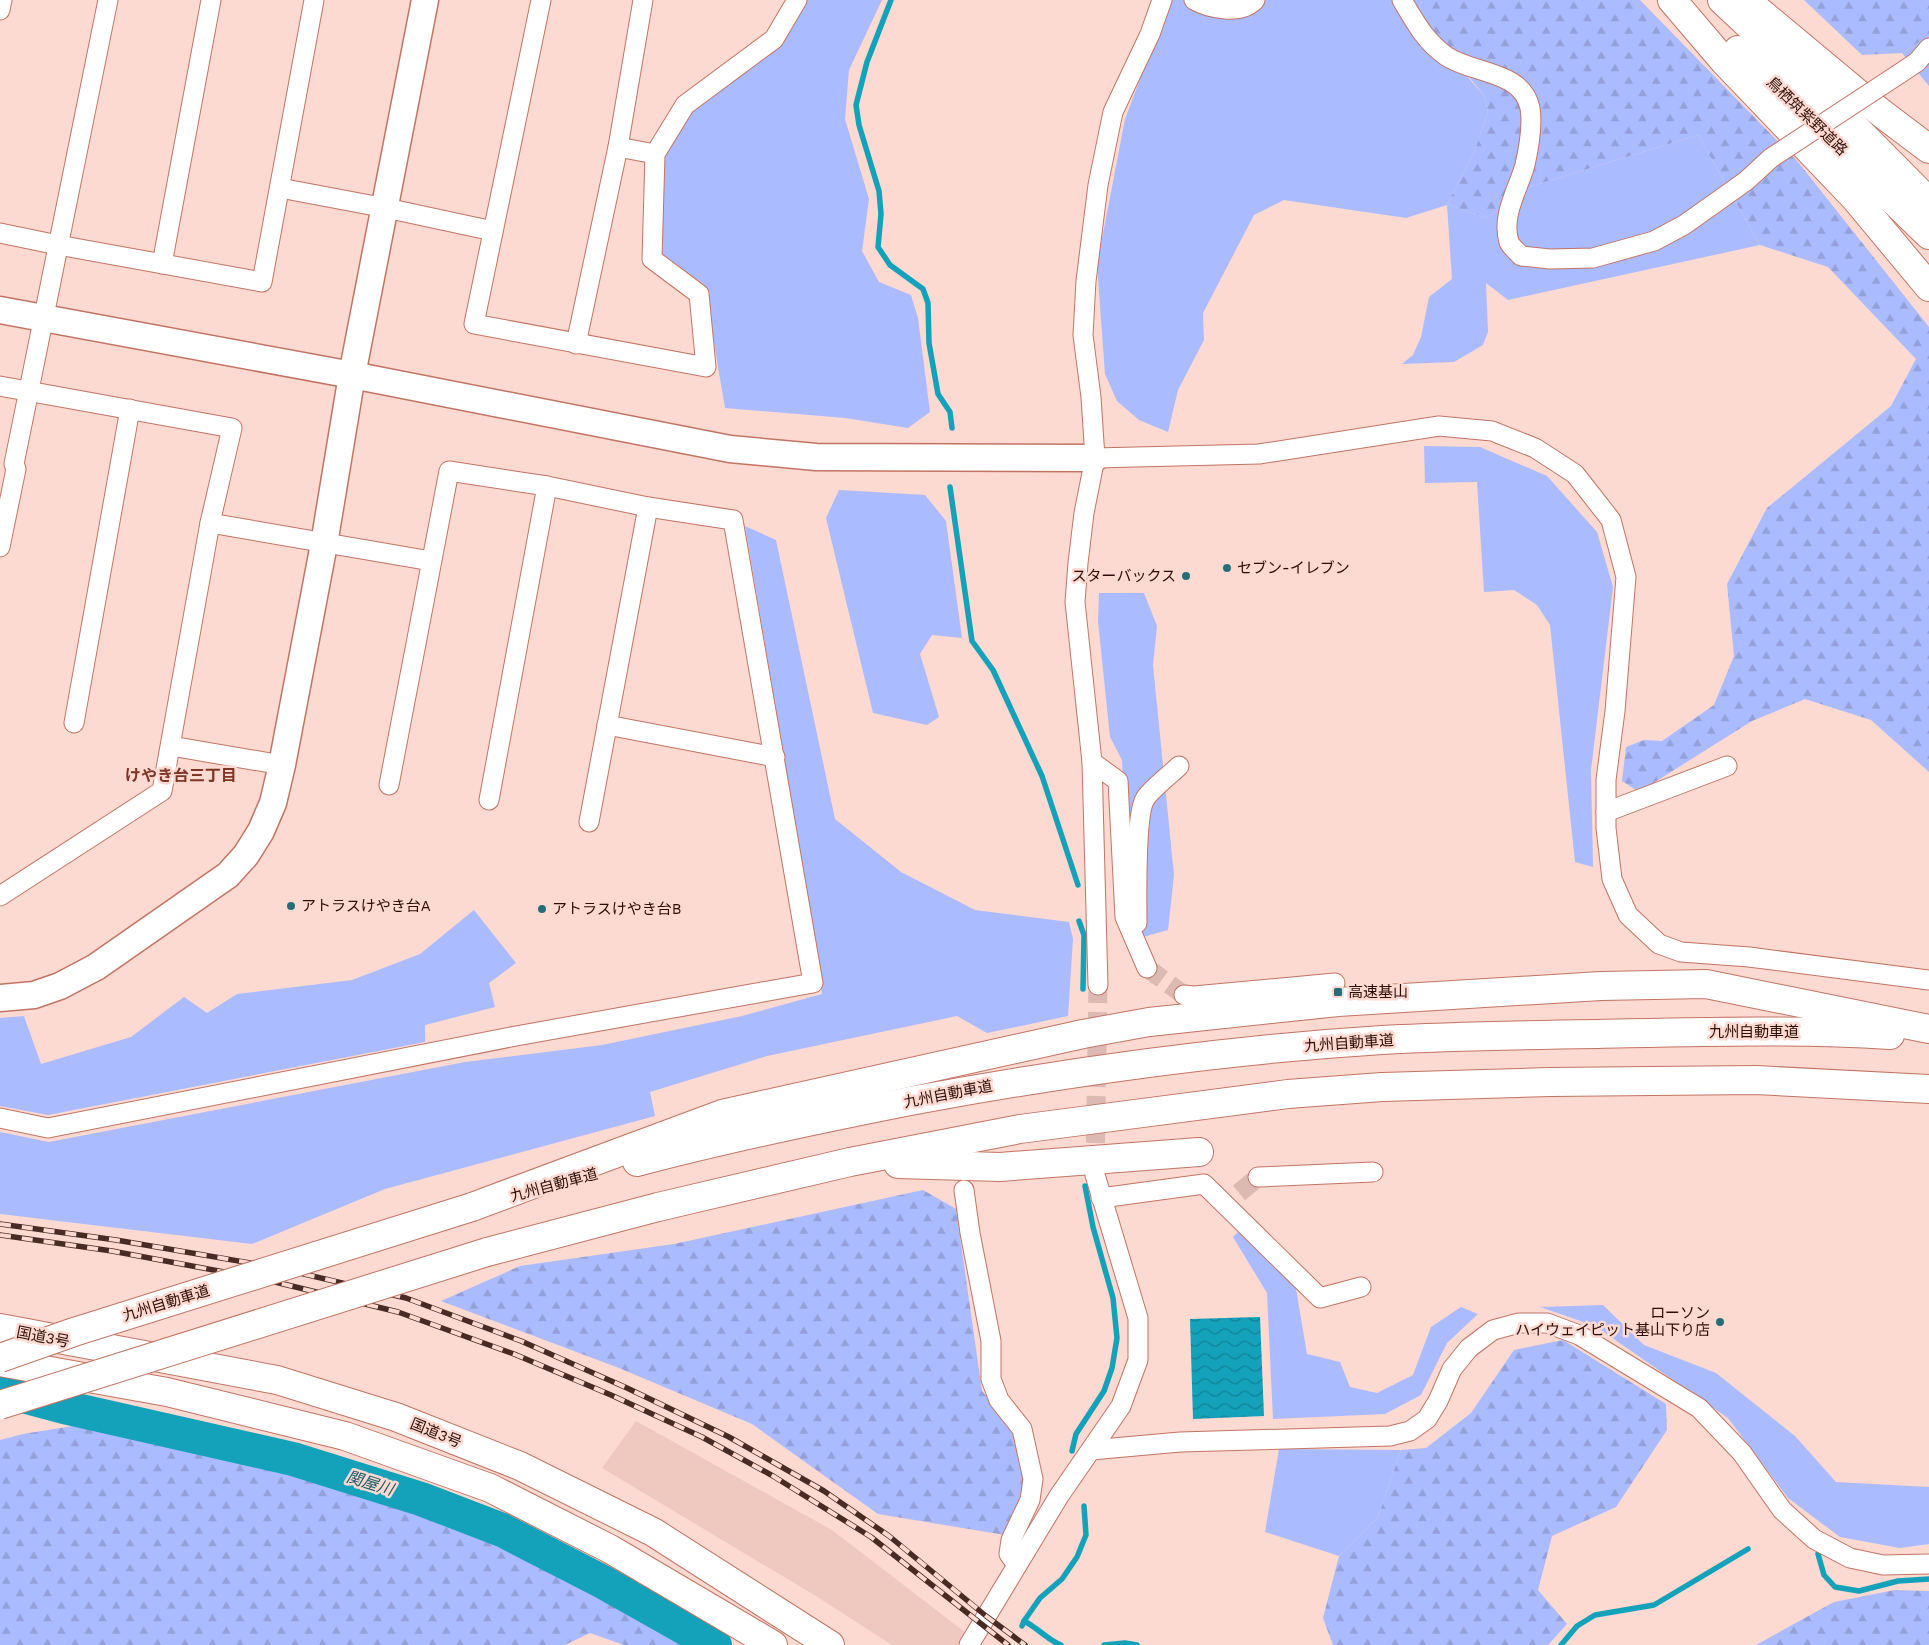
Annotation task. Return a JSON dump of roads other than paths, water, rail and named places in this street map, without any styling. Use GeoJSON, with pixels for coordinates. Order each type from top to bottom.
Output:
{"type":"FeatureCollection","features":[{"type":"Feature","properties":{"kind":"main road"},"geometry":{"type":"LineString","coordinates":[[1672,0],[1724,61],[1854,198],[1929,287]]}},
{"type":"Feature","properties":{"kind":"main road","name":"鳥栖筑紫野道路"},"geometry":{"type":"LineString","coordinates":[[1683,0],[1752,63],[1929,235]]}},
{"type":"Feature","properties":{"kind":"main road","name":"鳥栖筑紫野道路"},"geometry":{"type":"LineString","coordinates":[[1722,0],[1816,87],[1929,202]]}},
{"type":"Feature","properties":{"kind":"main road"},"geometry":{"type":"LineString","coordinates":[[1744,0],[1759,10],[1880,112],[1929,148]]}},
{"type":"Feature","properties":{"kind":"main road"},"geometry":{"type":"LineString","coordinates":[[472,1207],[722,1114],[1083,1034],[1149,1022],[1338,1002],[1601,986],[1706,984],[1929,1029]]}},
{"type":"Feature","properties":{"kind":"main road","name":"九州自動車道"},"geometry":{"type":"LineString","coordinates":[[0,1358],[74,1332],[472,1207],[659,1156],[840,1114],[1017,1081],[1145,1062],[1383,1040],[1769,1031],[1929,1037]]}},
{"type":"Feature","properties":{"kind":"main road"},"geometry":{"type":"LineString","coordinates":[[0,1405],[487,1252],[658,1207],[850,1162],[1030,1127],[1288,1094],[1363,1088],[1550,1082],[1756,1080],[1929,1089]]}},
{"type":"Feature","properties":{"kind":"main road"},"geometry":{"type":"LineString","coordinates":[[850,1162],[1000,1167],[1199,1152]]}},
{"type":"Feature","properties":{"kind":"main road","name":"国道3号"},"geometry":{"type":"LineString","coordinates":[[0,1328],[277,1380],[396,1417],[520,1466],[653,1532],[830,1645]]}},
{"type":"Feature","properties":{"kind":"main road","name":"国道3号"},"geometry":{"type":"LineString","coordinates":[[0,1362],[167,1392],[345,1436],[490,1488],[610,1549],[773,1645]]}},
{"type":"Feature","properties":{"kind":"street"},"geometry":{"type":"LineString","coordinates":[[0,10],[2,0]]}},
{"type":"Feature","properties":{"kind":"street"},"geometry":{"type":"LineString","coordinates":[[0,547],[16,470],[14,464],[108,0]]}},
{"type":"Feature","properties":{"kind":"street"},"geometry":{"type":"LineString","coordinates":[[162,264],[211,0]]}},
{"type":"Feature","properties":{"kind":"street"},"geometry":{"type":"LineString","coordinates":[[0,233],[262,282],[314,0]]}},
{"type":"Feature","properties":{"kind":"street"},"geometry":{"type":"LineString","coordinates":[[0,998],[34,995],[60,986],[96,967],[228,875],[246,855],[262,831],[273,803],[282,765],[324,544],[352,375],[425,0]]}},
{"type":"Feature","properties":{"kind":"street"},"geometry":{"type":"LineString","coordinates":[[541,0],[474,324],[706,367],[699,294],[652,259],[654,154],[685,106],[774,39],[797,0]]}},
{"type":"Feature","properties":{"kind":"street"},"geometry":{"type":"LineString","coordinates":[[576,344],[618,147],[643,0]]}},
{"type":"Feature","properties":{"kind":"street"},"geometry":{"type":"LineString","coordinates":[[1098,985],[1092,762],[1075,602],[1083,522],[1095,458],[1091,398],[1083,335],[1086,281],[1098,185],[1114,112],[1150,34],[1162,0]]}},
{"type":"Feature","properties":{"kind":"street"},"geometry":{"type":"LineString","coordinates":[[1194,0],[1207,7],[1230,10],[1252,3],[1255,0]]}},
{"type":"Feature","properties":{"kind":"street"},"geometry":{"type":"LineString","coordinates":[[1402,0],[1426,39],[1447,57],[1509,81],[1521,89],[1529,106],[1531,122],[1525,164],[1508,210],[1507,227],[1510,243],[1522,256],[1550,259],[1593,258],[1654,241],[1684,225],[1746,181],[1770,158],[1917,62],[1929,48]]}},
{"type":"Feature","properties":{"kind":"street"},"geometry":{"type":"LineString","coordinates":[[618,147],[654,154]]}},
{"type":"Feature","properties":{"kind":"street"},"geometry":{"type":"LineString","coordinates":[[280,188],[493,231]]}},
{"type":"Feature","properties":{"kind":"street"},"geometry":{"type":"LineString","coordinates":[[0,310],[352,375],[730,449],[787,455],[876,458],[1095,458],[1259,454],[1439,426],[1492,432],[1535,448],[1575,474],[1611,520],[1626,576],[1615,711],[1606,780],[1606,828],[1612,879],[1628,914],[1659,944],[1681,952],[1749,956],[1929,980]]}},
{"type":"Feature","properties":{"kind":"street"},"geometry":{"type":"LineString","coordinates":[[0,386],[232,428],[210,523],[162,791],[0,896]]}},
{"type":"Feature","properties":{"kind":"street"},"geometry":{"type":"LineString","coordinates":[[74,723],[130,409]]}},
{"type":"Feature","properties":{"kind":"street"},"geometry":{"type":"LineString","coordinates":[[0,1118],[48,1128],[506,1038],[813,982],[733,520],[648,507],[547,486],[449,471],[389,785]]}},
{"type":"Feature","properties":{"kind":"street"},"geometry":{"type":"LineString","coordinates":[[488,800],[547,486]]}},
{"type":"Feature","properties":{"kind":"street"},"geometry":{"type":"LineString","coordinates":[[588,822],[648,507]]}},
{"type":"Feature","properties":{"kind":"street"},"geometry":{"type":"LineString","coordinates":[[210,523],[432,562]]}},
{"type":"Feature","properties":{"kind":"street"},"geometry":{"type":"LineString","coordinates":[[607,724],[775,757]]}},
{"type":"Feature","properties":{"kind":"street"},"geometry":{"type":"LineString","coordinates":[[171,746],[282,765]]}},
{"type":"Feature","properties":{"kind":"street"},"geometry":{"type":"LineString","coordinates":[[1092,762],[1118,781],[1125,917],[1147,968]]}},
{"type":"Feature","properties":{"kind":"street"},"geometry":{"type":"LineString","coordinates":[[1136,945],[1138,860],[1141,820],[1145,799],[1179,766]]}},
{"type":"Feature","properties":{"kind":"street"},"geometry":{"type":"LineString","coordinates":[[1606,812],[1727,766]]}},
{"type":"Feature","properties":{"kind":"street"},"geometry":{"type":"LineString","coordinates":[[1184,995],[1194,996],[1335,983]]}},
{"type":"Feature","properties":{"kind":"street"},"geometry":{"type":"LineString","coordinates":[[1258,1177],[1372,1172]]}},
{"type":"Feature","properties":{"kind":"street"},"geometry":{"type":"LineString","coordinates":[[970,1645],[1059,1496],[1121,1406],[1138,1360],[1138,1318],[1095,1175]]}},
{"type":"Feature","properties":{"kind":"street"},"geometry":{"type":"LineString","coordinates":[[1101,1198],[1204,1184],[1232,1199],[1320,1298],[1361,1287]]}},
{"type":"Feature","properties":{"kind":"street"},"geometry":{"type":"LineString","coordinates":[[964,1190],[970,1233],[991,1341],[991,1379],[999,1400],[1022,1429],[1033,1479],[1030,1500],[1011,1540],[1009,1554],[1017,1565]]}},
{"type":"Feature","properties":{"kind":"street"},"geometry":{"type":"LineString","coordinates":[[1092,1450],[1180,1442],[1390,1436],[1410,1431],[1427,1419],[1452,1370],[1469,1348],[1493,1330],[1519,1323],[1547,1323],[1579,1335],[1700,1408],[1742,1453],[1782,1510],[1814,1539],[1850,1558],[1883,1565],[1929,1564]]}},
{"type":"Feature","properties":{"kind":"water"},"geometry":{"type":"Polygon","coordinates":[[[1260,1317],[1264,1416],[1193,1419],[1190,1319],[1260,1317]]]}},
{"type":"Feature","properties":{"kind":"waterway"},"geometry":{"type":"LineString","coordinates":[[891,0],[867,62],[856,105],[859,125],[879,191],[881,214],[878,247],[890,265],[923,289],[928,303],[929,343],[938,394],[950,412],[952,428]]}},
{"type":"Feature","properties":{"kind":"waterway"},"geometry":{"type":"LineString","coordinates":[[950,487],[972,641],[993,670],[1042,776],[1078,885]]}},
{"type":"Feature","properties":{"kind":"waterway"},"geometry":{"type":"LineString","coordinates":[[1079,921],[1084,935],[1083,989]]}},
{"type":"Feature","properties":{"kind":"waterway"},"geometry":{"type":"LineString","coordinates":[[1072,1451],[1076,1434],[1104,1391],[1112,1368],[1117,1338],[1113,1298],[1093,1227],[1085,1186]]}},
{"type":"Feature","properties":{"kind":"waterway","name":"関屋川"},"geometry":{"type":"LineString","coordinates":[[0,1390],[68,1408],[293,1459],[421,1499],[502,1530],[603,1582],[715,1645]]}},
{"type":"Feature","properties":{"kind":"waterway"},"geometry":{"type":"LineString","coordinates":[[1022,1626],[1040,1598],[1062,1579],[1077,1557],[1086,1535],[1084,1506]]}},
{"type":"Feature","properties":{"kind":"waterway"},"geometry":{"type":"LineString","coordinates":[[1561,1645],[1577,1626],[1595,1615],[1654,1605],[1748,1549]]}},
{"type":"Feature","properties":{"kind":"waterway"},"geometry":{"type":"LineString","coordinates":[[1818,1554],[1824,1575],[1835,1587],[1859,1591],[1898,1581],[1929,1579]]}},
{"type":"Feature","properties":{"kind":"waterway"},"geometry":{"type":"LineString","coordinates":[[1024,1621],[1052,1641],[1061,1645]]}},
{"type":"Feature","properties":{"kind":"waterway"},"geometry":{"type":"LineString","coordinates":[[1104,1645],[1125,1643],[1137,1645]]}},
{"type":"Feature","properties":{"kind":"tunnel"},"geometry":{"type":"LineString","coordinates":[[1147,968],[1184,995]]}},
{"type":"Feature","properties":{"kind":"tunnel"},"geometry":{"type":"LineString","coordinates":[[1095,1171],[1098,985]]}},
{"type":"Feature","properties":{"kind":"tunnel"},"geometry":{"type":"LineString","coordinates":[[1239,1193],[1258,1177]]}},
{"type":"Feature","properties":{"kind":"railway"},"geometry":{"type":"LineString","coordinates":[[0,1224],[116,1240],[274,1267],[406,1298],[521,1341],[627,1388],[729,1437],[824,1491],[889,1536],[986,1616],[1025,1645]]}},
{"type":"Feature","properties":{"kind":"railway"},"geometry":{"type":"LineString","coordinates":[[0,1235],[112,1251],[267,1280],[398,1312],[514,1354],[611,1395],[702,1437],[773,1476],[871,1537],[1008,1645]]}},
{"type":"Feature","properties":{"kind":"place","name":"セブン-イレブン"},"geometry":{"type":"Point","coordinates":[1227,568]}},
{"type":"Feature","properties":{"kind":"place","name":"スターバックス"},"geometry":{"type":"Point","coordinates":[1186,576]}},
{"type":"Feature","properties":{"kind":"place","name":"アトラスけやき台A"},"geometry":{"type":"Point","coordinates":[291,906]}},
{"type":"Feature","properties":{"kind":"place","name":"アトラスけやき台B"},"geometry":{"type":"Point","coordinates":[542,909]}},
{"type":"Feature","properties":{"kind":"place","name":"高速基山"},"geometry":{"type":"Point","coordinates":[1338,992]}},
{"type":"Feature","properties":{"kind":"place","name":"ローソン ハイウェイピット基山下り店"},"geometry":{"type":"Point","coordinates":[1720,1322]}},
{"type":"Feature","properties":{"kind":"district","name":"けやき台三丁目"},"geometry":{"type":"Point","coordinates":[181,775]}}]}
